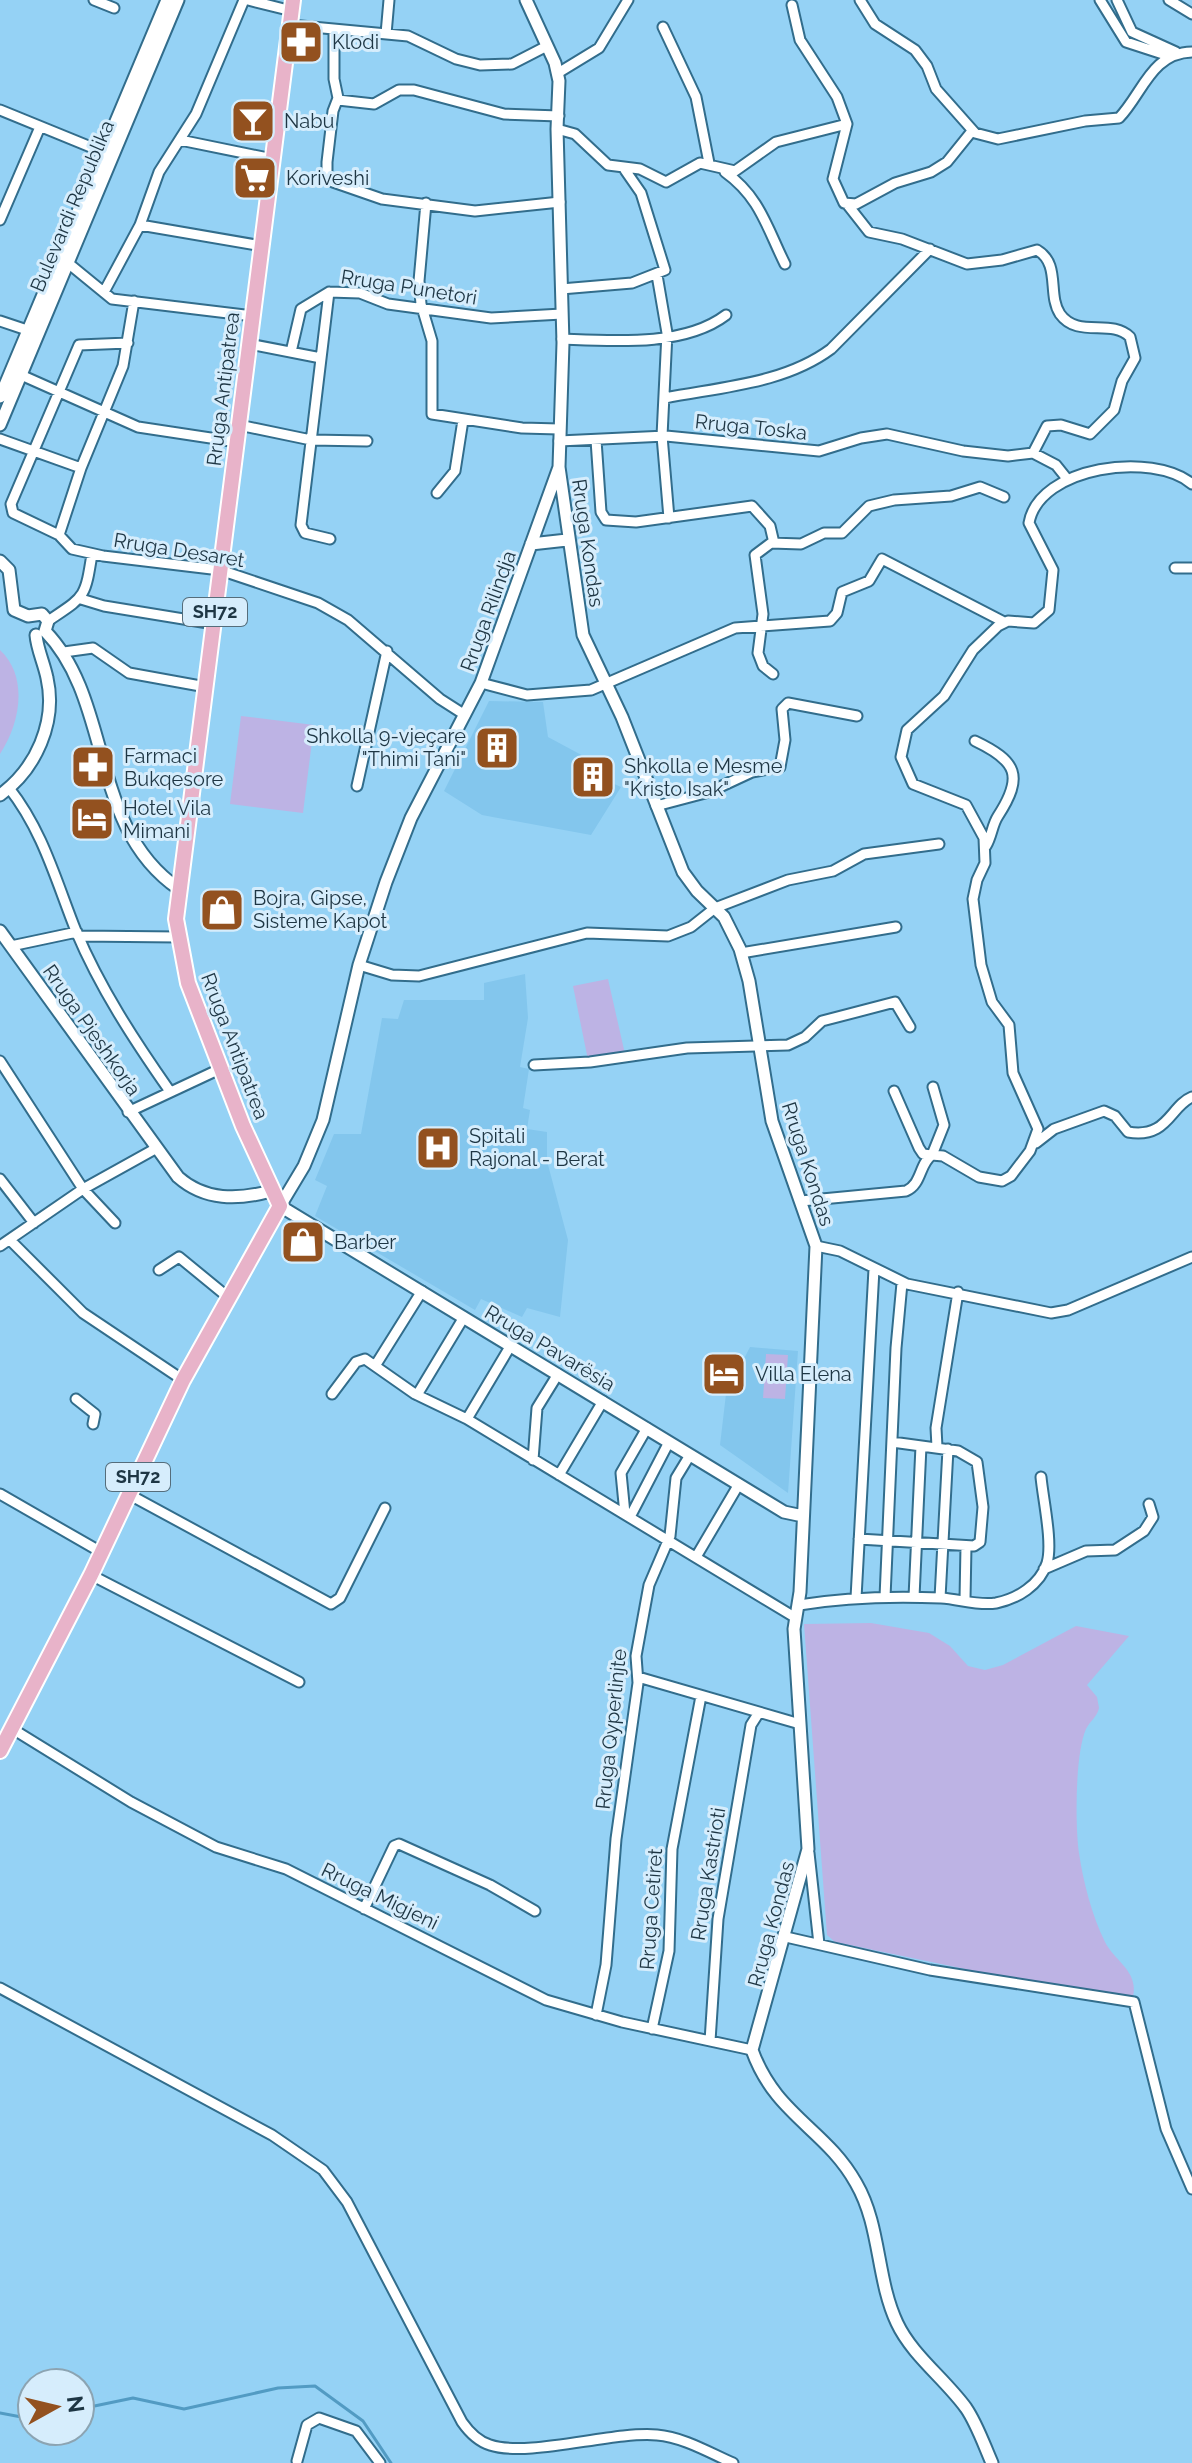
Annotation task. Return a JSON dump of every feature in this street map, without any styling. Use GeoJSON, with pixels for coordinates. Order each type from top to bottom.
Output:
{"type":"FeatureCollection","features":[{"type":"Feature","properties":{"kind":"main road","name":"Rruga Antipatrea"},"geometry":{"type":"LineString","coordinates":[[280,1206],[271,1191],[188,983],[178,937],[179,889],[292,12]]}},
{"type":"Feature","properties":{"kind":"main road","name":"SH72"},"geometry":{"type":"LineString","coordinates":[[0,1751],[91,1575],[183,1380],[280,1206]]}},
{"type":"Feature","properties":{"kind":"street","name":"Bulevardi Republika"},"geometry":{"type":"LineString","coordinates":[[0,397],[167,0]]}},
{"type":"Feature","properties":{"kind":"street","name":"Bulevardi Republika"},"geometry":{"type":"LineString","coordinates":[[0,425],[178,0]]}},
{"type":"Feature","properties":{"kind":"street"},"geometry":{"type":"LineString","coordinates":[[104,292],[140,225],[159,172],[196,114],[246,0],[292,12],[334,31],[408,36],[456,59],[480,65],[512,64],[547,46]]}},
{"type":"Feature","properties":{"kind":"street"},"geometry":{"type":"LineString","coordinates":[[386,34],[389,0]]}},
{"type":"Feature","properties":{"kind":"street","name":"Rruga Rilindja"},"geometry":{"type":"LineString","coordinates":[[280,1206],[304,1166],[323,1120],[359,965],[411,818],[481,683],[559,467],[562,314],[558,73],[526,0]]}},
{"type":"Feature","properties":{"kind":"street"},"geometry":{"type":"LineString","coordinates":[[558,73],[599,48],[628,0]]}},
{"type":"Feature","properties":{"kind":"street"},"geometry":{"type":"LineString","coordinates":[[860,0],[875,24],[915,50],[927,66],[936,89],[972,131],[998,139],[1119,118],[1141,84],[1172,54]]}},
{"type":"Feature","properties":{"kind":"street"},"geometry":{"type":"LineString","coordinates":[[1100,0],[1126,42],[1172,54],[1192,52]]}},
{"type":"Feature","properties":{"kind":"street"},"geometry":{"type":"LineString","coordinates":[[1117,0],[1136,35],[1172,54]]}},
{"type":"Feature","properties":{"kind":"street"},"geometry":{"type":"LineString","coordinates":[[1169,0],[1192,14]]}},
{"type":"Feature","properties":{"kind":"street"},"geometry":{"type":"LineString","coordinates":[[97,1],[114,8]]}},
{"type":"Feature","properties":{"kind":"street"},"geometry":{"type":"LineString","coordinates":[[792,5],[800,40],[837,97],[847,124],[843,154],[833,179],[836,192],[869,232],[930,249],[967,264],[1002,260],[1037,250],[1049,263],[1055,297],[1064,318],[1077,327],[1119,330],[1130,337],[1135,358],[1122,381],[1114,410],[1086,435],[1061,425],[1047,426],[1033,453],[1056,465],[1068,480]]}},
{"type":"Feature","properties":{"kind":"street"},"geometry":{"type":"LineString","coordinates":[[663,27],[696,97],[712,164],[738,181],[767,220],[769,232],[785,264]]}},
{"type":"Feature","properties":{"kind":"street"},"geometry":{"type":"LineString","coordinates":[[334,31],[334,79],[338,100],[333,111],[329,178],[382,199],[494,212],[560,202]]}},
{"type":"Feature","properties":{"kind":"street"},"geometry":{"type":"LineString","coordinates":[[338,100],[374,104],[399,90],[414,90],[512,116],[559,116]]}},
{"type":"Feature","properties":{"kind":"street"},"geometry":{"type":"LineString","coordinates":[[0,110],[103,152]]}},
{"type":"Feature","properties":{"kind":"street"},"geometry":{"type":"LineString","coordinates":[[557,129],[575,134],[604,163],[625,170],[640,169],[662,182],[671,182],[697,164],[712,164],[735,171],[776,142],[847,124]]}},
{"type":"Feature","properties":{"kind":"street"},"geometry":{"type":"LineString","coordinates":[[0,220],[40,127]]}},
{"type":"Feature","properties":{"kind":"street"},"geometry":{"type":"LineString","coordinates":[[847,204],[856,204],[895,183],[931,172],[947,162],[972,131]]}},
{"type":"Feature","properties":{"kind":"street"},"geometry":{"type":"LineString","coordinates":[[180,140],[273,159]]}},
{"type":"Feature","properties":{"kind":"street"},"geometry":{"type":"LineString","coordinates":[[561,289],[632,283],[665,270],[641,193],[625,170]]}},
{"type":"Feature","properties":{"kind":"street"},"geometry":{"type":"LineString","coordinates":[[423,309],[419,273],[426,203]]}},
{"type":"Feature","properties":{"kind":"street"},"geometry":{"type":"LineString","coordinates":[[140,225],[262,246]]}},
{"type":"Feature","properties":{"kind":"street"},"geometry":{"type":"LineString","coordinates":[[665,398],[784,374],[812,361],[831,349],[930,249]]}},
{"type":"Feature","properties":{"kind":"street"},"geometry":{"type":"LineString","coordinates":[[68,263],[112,299],[253,316]]}},
{"type":"Feature","properties":{"kind":"street"},"geometry":{"type":"LineString","coordinates":[[657,275],[667,338],[662,436],[669,518]]}},
{"type":"Feature","properties":{"kind":"street"},"geometry":{"type":"LineString","coordinates":[[329,292],[301,525],[305,533],[330,539]]}},
{"type":"Feature","properties":{"kind":"street","name":"Rruga Punetori"},"geometry":{"type":"LineString","coordinates":[[291,352],[301,309],[329,292],[360,293],[388,304],[491,318],[562,314]]}},
{"type":"Feature","properties":{"kind":"street"},"geometry":{"type":"LineString","coordinates":[[59,535],[81,468],[123,366],[134,301]]}},
{"type":"Feature","properties":{"kind":"street","name":"Rruga Toska"},"geometry":{"type":"LineString","coordinates":[[423,309],[432,341],[432,414],[596,440],[662,436],[819,451],[861,438],[887,434],[963,451],[1008,456],[1033,453]]}},
{"type":"Feature","properties":{"kind":"street"},"geometry":{"type":"LineString","coordinates":[[562,339],[667,338],[726,315]]}},
{"type":"Feature","properties":{"kind":"street"},"geometry":{"type":"LineString","coordinates":[[0,321],[27,330]]}},
{"type":"Feature","properties":{"kind":"street"},"geometry":{"type":"LineString","coordinates":[[34,450],[79,345],[128,343]]}},
{"type":"Feature","properties":{"kind":"street"},"geometry":{"type":"LineString","coordinates":[[249,344],[321,358]]}},
{"type":"Feature","properties":{"kind":"street"},"geometry":{"type":"LineString","coordinates":[[21,375],[104,413],[156,431],[237,442]]}},
{"type":"Feature","properties":{"kind":"street"},"geometry":{"type":"LineString","coordinates":[[437,493],[455,471],[463,420]]}},
{"type":"Feature","properties":{"kind":"street"},"geometry":{"type":"LineString","coordinates":[[239,425],[311,440],[367,441]]}},
{"type":"Feature","properties":{"kind":"street"},"geometry":{"type":"LineString","coordinates":[[0,439],[81,468]]}},
{"type":"Feature","properties":{"kind":"street"},"geometry":{"type":"LineString","coordinates":[[596,440],[601,512],[606,520],[622,523],[752,506],[770,526],[774,543]]}},
{"type":"Feature","properties":{"kind":"street","name":"Rruga Desaret"},"geometry":{"type":"LineString","coordinates":[[34,450],[13,502],[13,513],[59,535],[72,549],[220,570],[332,609],[387,651],[440,699],[465,715]]}},
{"type":"Feature","properties":{"kind":"street"},"geometry":{"type":"LineString","coordinates":[[481,683],[527,695],[591,690],[735,628],[834,619],[842,592],[869,581],[882,559],[1004,622],[1034,623],[1049,610],[1053,570],[1029,523],[1041,497],[1068,480],[1110,468],[1142,466],[1175,472],[1192,484]]}},
{"type":"Feature","properties":{"kind":"street","name":"Rruga Kondas"},"geometry":{"type":"LineString","coordinates":[[559,467],[567,540],[583,635],[688,882],[724,917],[741,953],[772,1121],[816,1246],[798,1611],[800,1724],[808,1849],[786,1937],[752,2050]]}},
{"type":"Feature","properties":{"kind":"street"},"geometry":{"type":"LineString","coordinates":[[773,674],[760,661],[763,606],[755,555],[759,548],[774,543],[801,544],[824,533],[842,533],[869,506],[886,502],[951,496],[980,487],[1004,497]]}},
{"type":"Feature","properties":{"kind":"street"},"geometry":{"type":"LineString","coordinates":[[531,544],[567,540]]}},
{"type":"Feature","properties":{"kind":"street"},"geometry":{"type":"LineString","coordinates":[[43,629],[81,599],[87,587],[92,554]]}},
{"type":"Feature","properties":{"kind":"street"},"geometry":{"type":"LineString","coordinates":[[0,561],[9,570],[14,610],[28,616],[42,614],[49,687],[44,737],[31,764],[5,791],[30,815],[78,934],[113,1005],[169,1090]]}},
{"type":"Feature","properties":{"kind":"street"},"geometry":{"type":"LineString","coordinates":[[1175,568],[1192,568]]}},
{"type":"Feature","properties":{"kind":"street"},"geometry":{"type":"LineString","coordinates":[[81,599],[104,606],[214,624]]}},
{"type":"Feature","properties":{"kind":"street"},"geometry":{"type":"LineString","coordinates":[[28,616],[26,626],[43,629],[64,652],[82,695],[117,808],[152,865],[179,889]]}},
{"type":"Feature","properties":{"kind":"street"},"geometry":{"type":"LineString","coordinates":[[986,846],[966,805],[913,784],[900,750],[907,730],[944,696],[973,650],[1004,622]]}},
{"type":"Feature","properties":{"kind":"street"},"geometry":{"type":"LineString","coordinates":[[64,652],[93,648],[104,652],[129,673],[206,687]]}},
{"type":"Feature","properties":{"kind":"street"},"geometry":{"type":"LineString","coordinates":[[357,786],[387,651]]}},
{"type":"Feature","properties":{"kind":"street"},"geometry":{"type":"LineString","coordinates":[[656,806],[709,792],[752,772],[780,767],[785,740],[782,709],[788,703],[857,716]]}},
{"type":"Feature","properties":{"kind":"street"},"geometry":{"type":"LineString","coordinates":[[975,741],[1003,755],[1014,781],[1011,797],[995,821],[986,846],[985,863],[973,893],[981,965],[992,1002],[1011,1030],[1009,1055],[1017,1084],[1037,1124],[1034,1145]]}},
{"type":"Feature","properties":{"kind":"street"},"geometry":{"type":"LineString","coordinates":[[359,965],[392,975],[419,976],[587,933],[668,936],[691,927],[715,908],[788,880],[833,871],[864,854],[939,844]]}},
{"type":"Feature","properties":{"kind":"street"},"geometry":{"type":"LineString","coordinates":[[741,953],[896,927]]}},
{"type":"Feature","properties":{"kind":"street"},"geometry":{"type":"LineString","coordinates":[[3,938],[78,934],[178,937]]}},
{"type":"Feature","properties":{"kind":"street","name":"Rruga Pjeshkorja"},"geometry":{"type":"LineString","coordinates":[[3,938],[178,1177],[203,1193],[240,1197],[271,1191]]}},
{"type":"Feature","properties":{"kind":"street"},"geometry":{"type":"LineString","coordinates":[[534,1065],[760,1043],[788,1045],[805,1037],[822,1021],[895,1002],[910,1027]]}},
{"type":"Feature","properties":{"kind":"street"},"geometry":{"type":"LineString","coordinates":[[0,1061],[83,1189],[115,1223]]}},
{"type":"Feature","properties":{"kind":"street"},"geometry":{"type":"LineString","coordinates":[[128,1112],[169,1090],[222,1068]]}},
{"type":"Feature","properties":{"kind":"street"},"geometry":{"type":"LineString","coordinates":[[801,1201],[906,1191],[916,1184],[944,1125],[933,1087]]}},
{"type":"Feature","properties":{"kind":"street"},"geometry":{"type":"LineString","coordinates":[[894,1091],[923,1154],[943,1156],[979,1177],[1002,1181],[1011,1176],[1034,1145],[1054,1129],[1104,1111],[1115,1116],[1128,1132],[1148,1130],[1172,1119],[1180,1102],[1192,1097]]}},
{"type":"Feature","properties":{"kind":"street"},"geometry":{"type":"LineString","coordinates":[[0,1246],[83,1189],[155,1149]]}},
{"type":"Feature","properties":{"kind":"street"},"geometry":{"type":"LineString","coordinates":[[0,1179],[34,1223]]}},
{"type":"Feature","properties":{"kind":"street","name":"Rruga Pavarësia"},"geometry":{"type":"LineString","coordinates":[[280,1206],[789,1515],[803,1516]]}},
{"type":"Feature","properties":{"kind":"street"},"geometry":{"type":"LineString","coordinates":[[10,1240],[83,1313],[183,1380]]}},
{"type":"Feature","properties":{"kind":"street"},"geometry":{"type":"LineString","coordinates":[[816,1246],[840,1251],[902,1283],[958,1292],[1038,1311],[1060,1312],[1192,1257]]}},
{"type":"Feature","properties":{"kind":"street"},"geometry":{"type":"LineString","coordinates":[[159,1270],[179,1257],[229,1298]]}},
{"type":"Feature","properties":{"kind":"street"},"geometry":{"type":"LineString","coordinates":[[856,1598],[874,1269]]}},
{"type":"Feature","properties":{"kind":"street"},"geometry":{"type":"LineString","coordinates":[[885,1597],[902,1283]]}},
{"type":"Feature","properties":{"kind":"street"},"geometry":{"type":"LineString","coordinates":[[375,1366],[422,1291]]}},
{"type":"Feature","properties":{"kind":"street"},"geometry":{"type":"LineString","coordinates":[[937,1447],[936,1428],[958,1292]]}},
{"type":"Feature","properties":{"kind":"street"},"geometry":{"type":"LineString","coordinates":[[417,1395],[464,1317]]}},
{"type":"Feature","properties":{"kind":"street"},"geometry":{"type":"LineString","coordinates":[[467,1419],[511,1345]]}},
{"type":"Feature","properties":{"kind":"street"},"geometry":{"type":"LineString","coordinates":[[332,1394],[358,1360],[365,1359],[417,1395],[467,1419],[696,1557],[798,1611],[856,1598],[965,1599],[980,1604],[1008,1598],[1031,1587],[1044,1569],[1048,1555],[1041,1477]]}},
{"type":"Feature","properties":{"kind":"street"},"geometry":{"type":"LineString","coordinates":[[533,1460],[537,1408],[558,1374]]}},
{"type":"Feature","properties":{"kind":"street"},"geometry":{"type":"LineString","coordinates":[[76,1399],[95,1414],[93,1424]]}},
{"type":"Feature","properties":{"kind":"street"},"geometry":{"type":"LineString","coordinates":[[559,1475],[603,1401]]}},
{"type":"Feature","properties":{"kind":"street"},"geometry":{"type":"LineString","coordinates":[[627,1515],[621,1473],[647,1428]]}},
{"type":"Feature","properties":{"kind":"street"},"geometry":{"type":"LineString","coordinates":[[627,1515],[669,1442]]}},
{"type":"Feature","properties":{"kind":"street"},"geometry":{"type":"LineString","coordinates":[[859,1539],[966,1546],[980,1542],[983,1507],[979,1469],[972,1456],[937,1447],[892,1442]]}},
{"type":"Feature","properties":{"kind":"street"},"geometry":{"type":"LineString","coordinates":[[914,1597],[921,1446]]}},
{"type":"Feature","properties":{"kind":"street"},"geometry":{"type":"LineString","coordinates":[[940,1598],[948,1449]]}},
{"type":"Feature","properties":{"kind":"street","name":"Rruga Qyperlinjte"},"geometry":{"type":"LineString","coordinates":[[596,2015],[606,1965],[618,1826],[638,1677],[636,1656],[649,1585],[668,1540],[676,1478],[690,1455]]}},
{"type":"Feature","properties":{"kind":"street"},"geometry":{"type":"LineString","coordinates":[[696,1557],[739,1484]]}},
{"type":"Feature","properties":{"kind":"street"},"geometry":{"type":"LineString","coordinates":[[0,1494],[101,1552]]}},
{"type":"Feature","properties":{"kind":"street"},"geometry":{"type":"LineString","coordinates":[[130,1495],[331,1604],[340,1598],[385,1508]]}},
{"type":"Feature","properties":{"kind":"street"},"geometry":{"type":"LineString","coordinates":[[1044,1569],[1086,1551],[1115,1550],[1132,1540],[1150,1524],[1153,1517],[1149,1504]]}},
{"type":"Feature","properties":{"kind":"street"},"geometry":{"type":"LineString","coordinates":[[965,1599],[966,1546]]}},
{"type":"Feature","properties":{"kind":"street"},"geometry":{"type":"LineString","coordinates":[[91,1575],[299,1682]]}},
{"type":"Feature","properties":{"kind":"street"},"geometry":{"type":"LineString","coordinates":[[638,1677],[800,1724]]}},
{"type":"Feature","properties":{"kind":"street","name":"Rruga Cetiret"},"geometry":{"type":"LineString","coordinates":[[652,2029],[670,1943],[672,1849],[701,1696]]}},
{"type":"Feature","properties":{"kind":"street","name":"Rruga Kastrioti"},"geometry":{"type":"LineString","coordinates":[[710,2041],[721,1898],[751,1725],[758,1714]]}},
{"type":"Feature","properties":{"kind":"street","name":"Rruga Migjeni"},"geometry":{"type":"LineString","coordinates":[[11,1728],[131,1802],[216,1847],[286,1869],[532,1994],[596,2015],[752,2050]]}},
{"type":"Feature","properties":{"kind":"street"},"geometry":{"type":"LineString","coordinates":[[364,1909],[394,1846],[399,1844],[490,1885],[535,1911]]}},
{"type":"Feature","properties":{"kind":"street"},"geometry":{"type":"LineString","coordinates":[[808,1849],[819,1944]]}},
{"type":"Feature","properties":{"kind":"street"},"geometry":{"type":"LineString","coordinates":[[786,1937],[930,1970],[1134,2002],[1163,2121],[1192,2189]]}},
{"type":"Feature","properties":{"kind":"street"},"geometry":{"type":"LineString","coordinates":[[0,1988],[272,2135],[323,2170],[347,2202],[454,2407],[476,2438],[505,2447],[655,2434],[676,2439],[733,2463]]}},
{"type":"Feature","properties":{"kind":"street"},"geometry":{"type":"LineString","coordinates":[[752,2050],[771,2091],[842,2163],[857,2184],[871,2221],[887,2300],[898,2327],[968,2410],[992,2463]]}},
{"type":"Feature","properties":{"kind":"street"},"geometry":{"type":"LineString","coordinates":[[297,2461],[307,2425],[319,2418],[356,2431],[380,2463]]}},
{"type":"Feature","properties":{"kind":"shaded area"},"geometry":{"type":"Polygon","coordinates":[[[0,650],[15,673],[18,701],[13,729],[0,754],[0,650]]]}},
{"type":"Feature","properties":{"kind":"shaded area"},"geometry":{"type":"Polygon","coordinates":[[[489,701],[543,702],[548,737],[615,773],[610,782],[621,787],[591,835],[482,815],[444,791],[489,701]]]}},
{"type":"Feature","properties":{"kind":"shaded area"},"geometry":{"type":"Polygon","coordinates":[[[241,716],[314,725],[303,813],[230,804],[241,716]]]}},
{"type":"Feature","properties":{"kind":"shaded area","name":"Spitali Rajonal - Berat"},"geometry":{"type":"Polygon","coordinates":[[[525,974],[528,1018],[520,1067],[529,1069],[523,1108],[530,1110],[527,1129],[547,1132],[547,1161],[568,1240],[560,1317],[527,1308],[522,1317],[481,1299],[475,1310],[315,1216],[327,1186],[315,1180],[334,1134],[361,1134],[382,1018],[398,1019],[404,1000],[484,1000],[484,983],[525,974]]]}},
{"type":"Feature","properties":{"kind":"shaded area"},"geometry":{"type":"Polygon","coordinates":[[[608,979],[625,1054],[588,1060],[573,986],[608,979]]]}},
{"type":"Feature","properties":{"kind":"shaded area"},"geometry":{"type":"Polygon","coordinates":[[[750,1347],[798,1351],[788,1493],[720,1445],[726,1394],[750,1347]]]}},
{"type":"Feature","properties":{"kind":"shaded area"},"geometry":{"type":"Polygon","coordinates":[[[766,1354],[788,1355],[785,1399],[763,1398],[766,1354]]]}},
{"type":"Feature","properties":{"kind":"shaded area"},"geometry":{"type":"Polygon","coordinates":[[[871,1623],[929,1633],[950,1646],[968,1666],[985,1670],[1003,1665],[1076,1626],[1129,1636],[1087,1685],[1097,1697],[1099,1708],[1082,1740],[1077,1825],[1083,1875],[1096,1921],[1109,1949],[1130,1975],[1134,1990],[1132,2000],[1124,2002],[835,1942],[827,1935],[804,1624],[871,1623]]]}},
{"type":"Feature","properties":{"kind":"waterway"},"geometry":{"type":"LineString","coordinates":[[96,2406],[133,2398],[184,2409],[278,2388],[315,2386],[363,2421],[391,2463]]}},
{"type":"Feature","properties":{"kind":"waterway"},"geometry":{"type":"LineString","coordinates":[[0,2413],[16,2416]]}},
{"type":"Feature","properties":{"kind":"place","name":"Klodi"},"geometry":{"type":"Point","coordinates":[301,42]}},
{"type":"Feature","properties":{"kind":"place","name":"Nabu"},"geometry":{"type":"Point","coordinates":[253,121]}},
{"type":"Feature","properties":{"kind":"place","name":"Koriveshi"},"geometry":{"type":"Point","coordinates":[255,178]}},
{"type":"Feature","properties":{"kind":"place","name":"Shkolla 9-vjeçare \"Thimi Tani\""},"geometry":{"type":"Point","coordinates":[497,748]}},
{"type":"Feature","properties":{"kind":"place","name":"Farmaci Bukqesore"},"geometry":{"type":"Point","coordinates":[93,767]}},
{"type":"Feature","properties":{"kind":"place","name":"Shkolla e Mesme \"Kristo Isak\""},"geometry":{"type":"Point","coordinates":[593,777]}},
{"type":"Feature","properties":{"kind":"place","name":"Hotel Vila Mimani"},"geometry":{"type":"Point","coordinates":[92,819]}},
{"type":"Feature","properties":{"kind":"place","name":"Bojra, Gipse, Sisteme Kapot"},"geometry":{"type":"Point","coordinates":[222,910]}},
{"type":"Feature","properties":{"kind":"place","name":"Spitali Rajonal - Berat"},"geometry":{"type":"Point","coordinates":[438,1148]}},
{"type":"Feature","properties":{"kind":"place","name":"Barber"},"geometry":{"type":"Point","coordinates":[303,1242]}},
{"type":"Feature","properties":{"kind":"place","name":"Villa Elena"},"geometry":{"type":"Point","coordinates":[724,1374]}}]}
